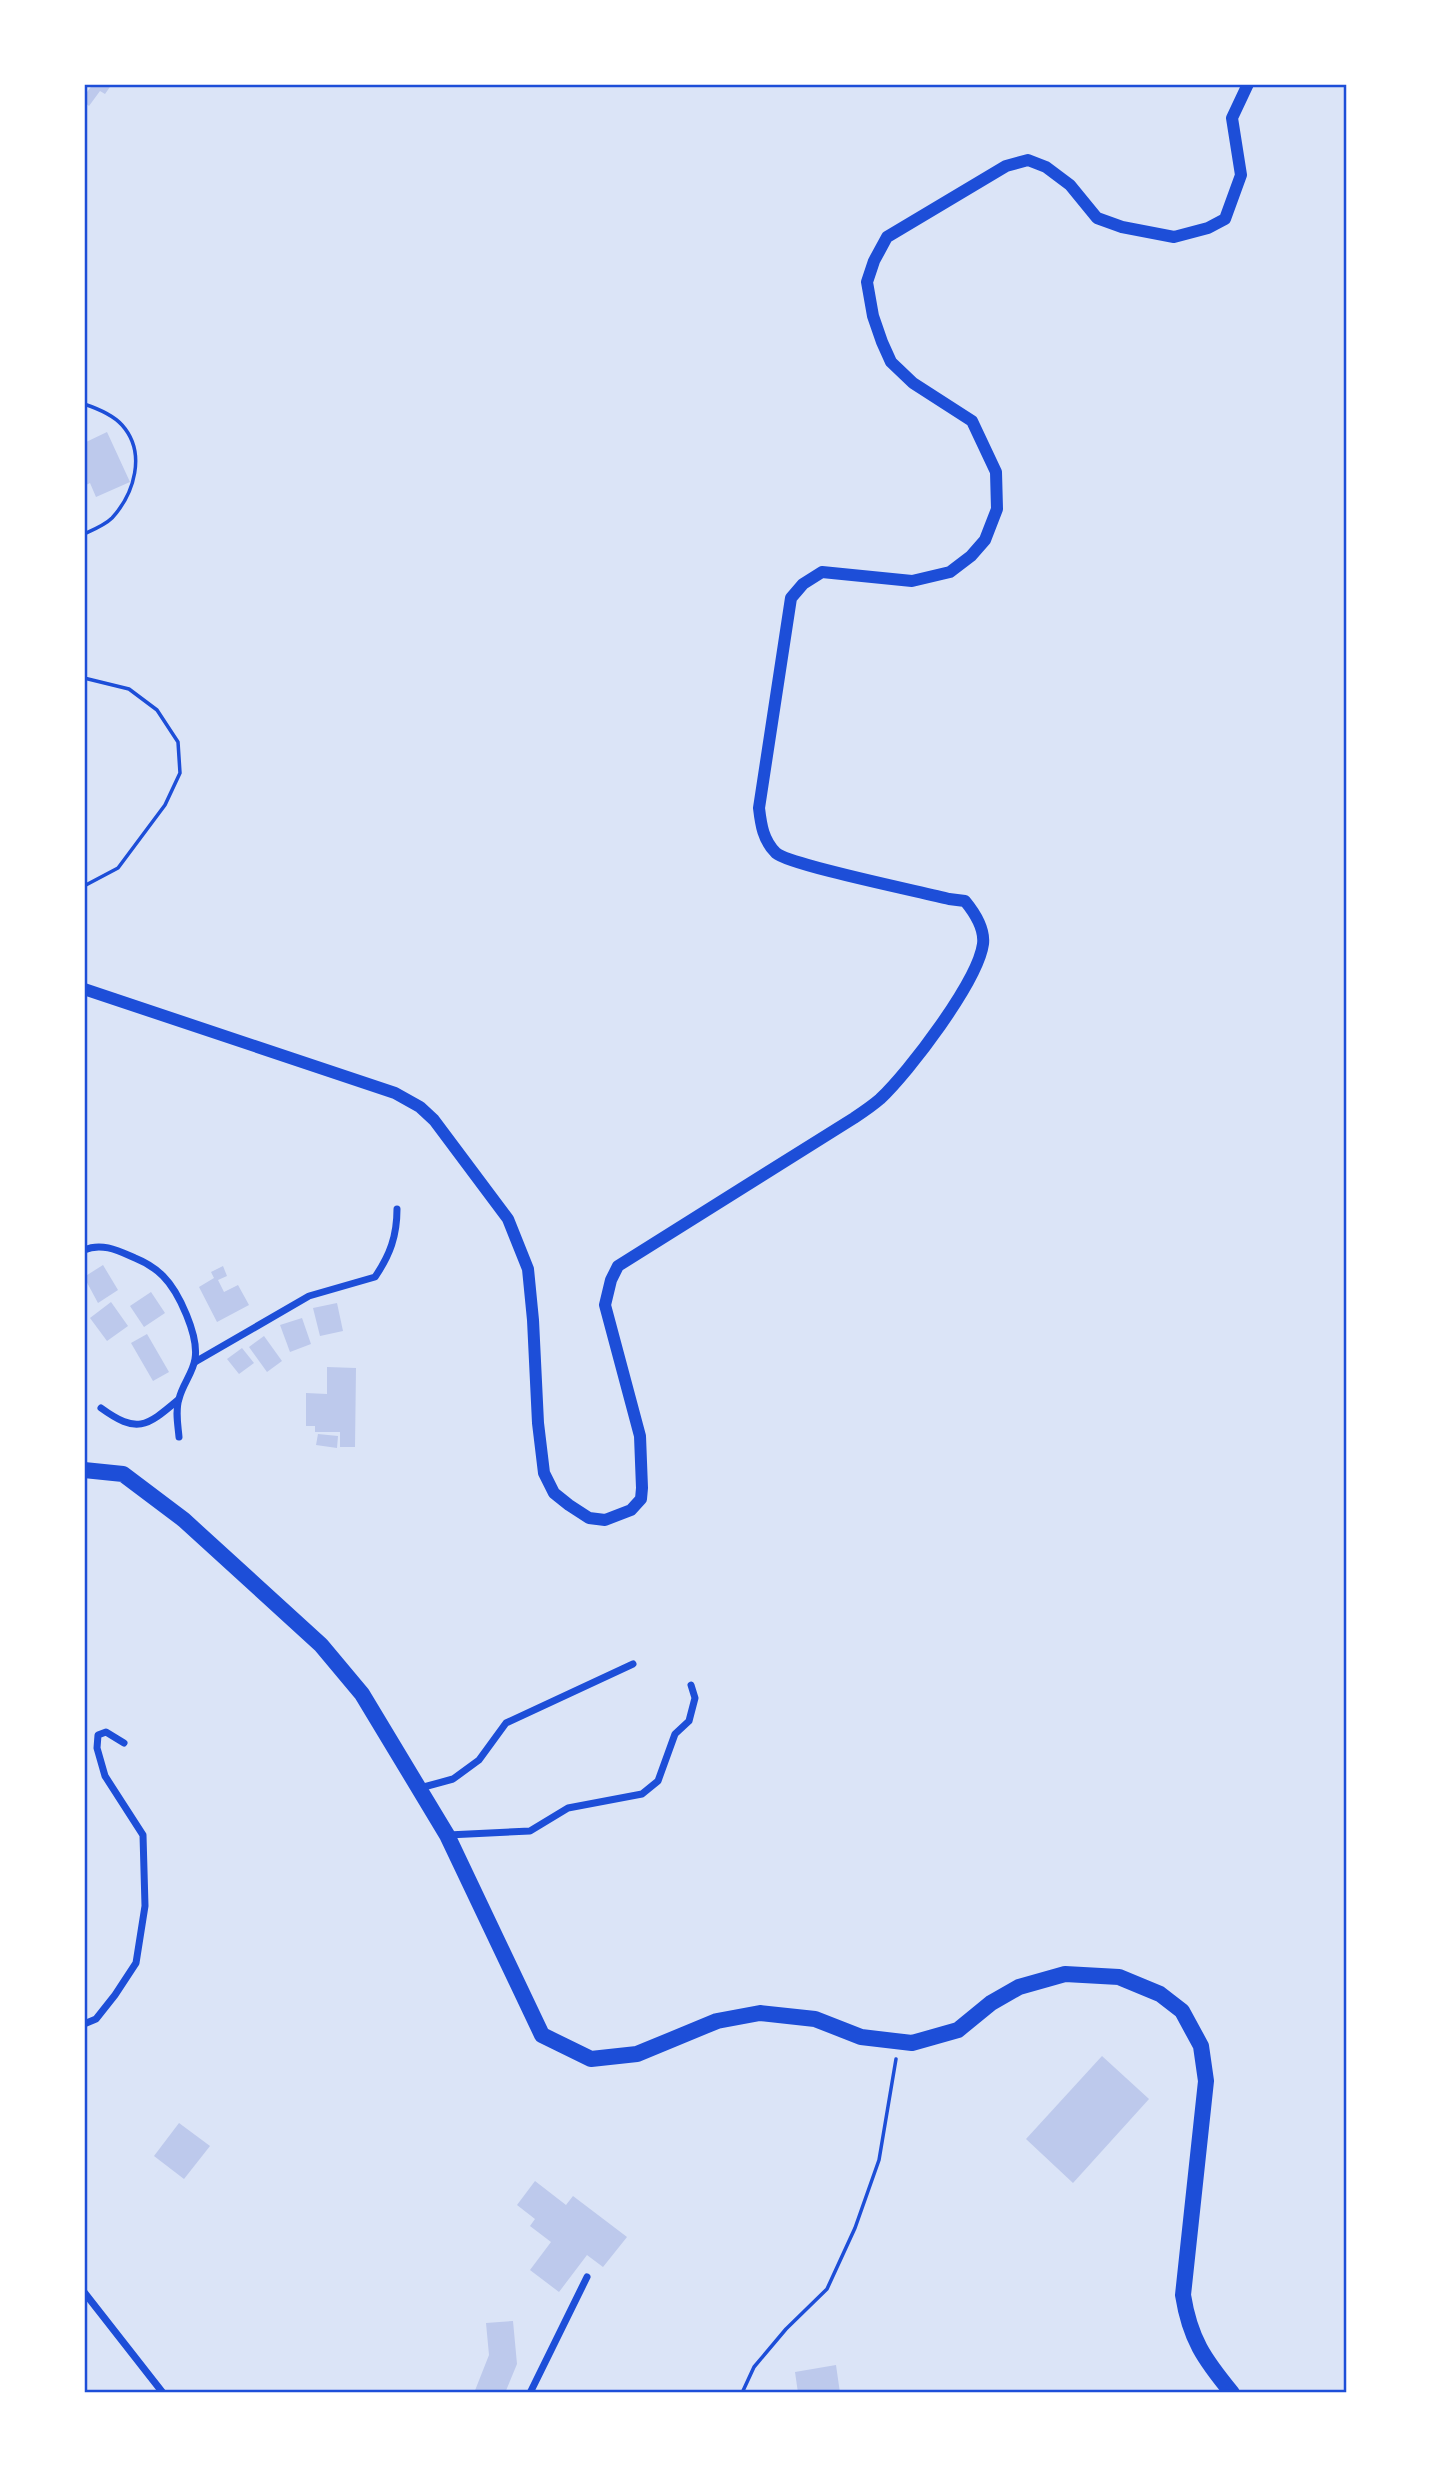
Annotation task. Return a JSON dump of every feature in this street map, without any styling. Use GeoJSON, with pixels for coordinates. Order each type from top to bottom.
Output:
{"type":"FeatureCollection","features":[{"type":"Feature","properties":{"kind":"main road"},"geometry":{"type":"LineString","coordinates":[[84,1470],[123,1474],[184,1520],[321,1646],[362,1693],[447,1835],[542,2035],[591,2059],[637,2054],[717,2021],[760,2013],[815,2019],[861,2037],[912,2043],[958,2030],[991,2003],[1019,1987],[1065,1974],[1119,1977],[1160,1994],[1182,2011],[1201,2046],[1206,2081],[1183,2295],[1188,2324],[1205,2360],[1232,2393]]}},
{"type":"Feature","properties":{"kind":"street"},"geometry":{"type":"LineString","coordinates":[[84,989],[395,1093],[420,1107],[434,1120],[508,1219],[528,1269],[538,1423],[544,1473],[554,1493],[589,1518],[605,1520],[631,1510],[640,1499],[643,1465],[640,1436],[605,1305],[611,1280],[618,1266],[854,1118],[880,1098],[946,1018],[976,967],[984,942],[977,915],[965,901],[778,855],[766,841],[761,829],[759,808],[791,598],[803,584],[822,572],[912,581],[950,572],[971,556],[985,540],[997,509],[996,472],[972,421],[913,383],[891,362],[873,316],[867,282],[874,261],[887,237],[1006,166],[1028,160],[1046,167],[1070,185],[1097,218],[1122,227],[1174,237],[1208,228],[1225,219],[1241,174],[1232,118],[1248,84]]}},
{"type":"Feature","properties":{"kind":"street"},"geometry":{"type":"LineString","coordinates":[[195,1362],[309,1296],[375,1277],[393,1244],[397,1228],[397,1209]]}},
{"type":"Feature","properties":{"kind":"street"},"geometry":{"type":"LineString","coordinates":[[84,1250],[102,1247],[114,1249],[142,1261],[164,1277],[195,1337],[195,1362],[178,1400],[179,1437]]}},
{"type":"Feature","properties":{"kind":"street"},"geometry":{"type":"LineString","coordinates":[[101,1408],[121,1423],[134,1425],[150,1422],[178,1400]]}},
{"type":"Feature","properties":{"kind":"street"},"geometry":{"type":"LineString","coordinates":[[420,1788],[453,1779],[479,1760],[506,1723],[633,1664]]}},
{"type":"Feature","properties":{"kind":"street"},"geometry":{"type":"LineString","coordinates":[[447,1835],[530,1831],[568,1808],[642,1794],[657,1781],[675,1734],[689,1721],[695,1698],[691,1685]]}},
{"type":"Feature","properties":{"kind":"street"},"geometry":{"type":"LineString","coordinates":[[84,2024],[96,2019],[136,1963],[145,1906],[143,1835],[105,1776],[97,1748],[98,1735],[106,1732],[124,1743]]}},
{"type":"Feature","properties":{"kind":"street"},"geometry":{"type":"LineString","coordinates":[[530,2393],[587,2277]]}},
{"type":"Feature","properties":{"kind":"street"},"geometry":{"type":"LineString","coordinates":[[84,2292],[163,2393]]}},
{"type":"Feature","properties":{"kind":"path"},"geometry":{"type":"LineString","coordinates":[[84,404],[122,425],[133,443],[135,460],[135,478],[129,495],[110,520],[84,534]]}},
{"type":"Feature","properties":{"kind":"path"},"geometry":{"type":"LineString","coordinates":[[84,678],[129,689],[157,710],[178,742],[180,773],[165,805],[118,868],[84,887]]}},
{"type":"Feature","properties":{"kind":"path"},"geometry":{"type":"LineString","coordinates":[[742,2393],[754,2367],[786,2329],[827,2289],[855,2228],[879,2160],[896,2057],[912,2043]]}},
{"type":"Feature","properties":{"kind":"shaded area"},"geometry":{"type":"Polygon","coordinates":[[[84,84],[1347,84],[1347,2393],[84,2393],[84,84]]]}},
{"type":"Feature","properties":{"kind":"building"},"geometry":{"type":"Polygon","coordinates":[[[93,84],[112,84],[105,94],[100,91],[89,106],[84,102],[84,96],[93,84]]]}},
{"type":"Feature","properties":{"kind":"building"},"geometry":{"type":"Polygon","coordinates":[[[107,432],[130,482],[96,497],[90,483],[84,486],[84,443],[107,432]]]}},
{"type":"Feature","properties":{"kind":"building"},"geometry":{"type":"Polygon","coordinates":[[[103,1265],[118,1290],[98,1303],[84,1277],[103,1265]]]}},
{"type":"Feature","properties":{"kind":"building"},"geometry":{"type":"Polygon","coordinates":[[[223,1266],[227,1276],[218,1280],[224,1292],[238,1285],[249,1305],[217,1322],[199,1287],[214,1278],[211,1272],[223,1266]]]}},
{"type":"Feature","properties":{"kind":"building"},"geometry":{"type":"Polygon","coordinates":[[[151,1292],[165,1313],[144,1327],[130,1306],[151,1292]]]}},
{"type":"Feature","properties":{"kind":"building"},"geometry":{"type":"Polygon","coordinates":[[[111,1302],[128,1326],[107,1341],[90,1318],[111,1302]]]}},
{"type":"Feature","properties":{"kind":"building"},"geometry":{"type":"Polygon","coordinates":[[[337,1303],[343,1331],[320,1336],[313,1308],[337,1303]]]}},
{"type":"Feature","properties":{"kind":"building"},"geometry":{"type":"Polygon","coordinates":[[[302,1318],[311,1344],[290,1352],[280,1325],[302,1318]]]}},
{"type":"Feature","properties":{"kind":"building"},"geometry":{"type":"Polygon","coordinates":[[[147,1334],[169,1372],[153,1381],[131,1343],[147,1334]]]}},
{"type":"Feature","properties":{"kind":"building"},"geometry":{"type":"Polygon","coordinates":[[[264,1336],[282,1361],[267,1372],[249,1347],[264,1336]]]}},
{"type":"Feature","properties":{"kind":"building"},"geometry":{"type":"Polygon","coordinates":[[[242,1348],[254,1363],[239,1374],[227,1359],[242,1348]]]}},
{"type":"Feature","properties":{"kind":"building"},"geometry":{"type":"Polygon","coordinates":[[[327,1367],[356,1368],[355,1447],[340,1447],[340,1432],[315,1432],[315,1426],[306,1426],[306,1393],[327,1394],[327,1367]]]}},
{"type":"Feature","properties":{"kind":"building"},"geometry":{"type":"Polygon","coordinates":[[[318,1434],[338,1436],[337,1448],[316,1445],[318,1434]]]}},
{"type":"Feature","properties":{"kind":"building"},"geometry":{"type":"Polygon","coordinates":[[[1102,2056],[1149,2099],[1073,2183],[1026,2139],[1102,2056]]]}},
{"type":"Feature","properties":{"kind":"building"},"geometry":{"type":"Polygon","coordinates":[[[179,2123],[210,2146],[184,2179],[154,2156],[179,2123]]]}},
{"type":"Feature","properties":{"kind":"building"},"geometry":{"type":"Polygon","coordinates":[[[535,2181],[566,2205],[573,2196],[627,2237],[603,2267],[587,2255],[559,2292],[530,2270],[551,2242],[530,2226],[535,2219],[517,2205],[535,2181]]]}},
{"type":"Feature","properties":{"kind":"building"},"geometry":{"type":"Polygon","coordinates":[[[513,2321],[517,2364],[505,2393],[474,2393],[489,2355],[486,2323],[513,2321]]]}},
{"type":"Feature","properties":{"kind":"building"},"geometry":{"type":"Polygon","coordinates":[[[836,2365],[840,2393],[798,2393],[795,2372],[836,2365]]]}}]}
